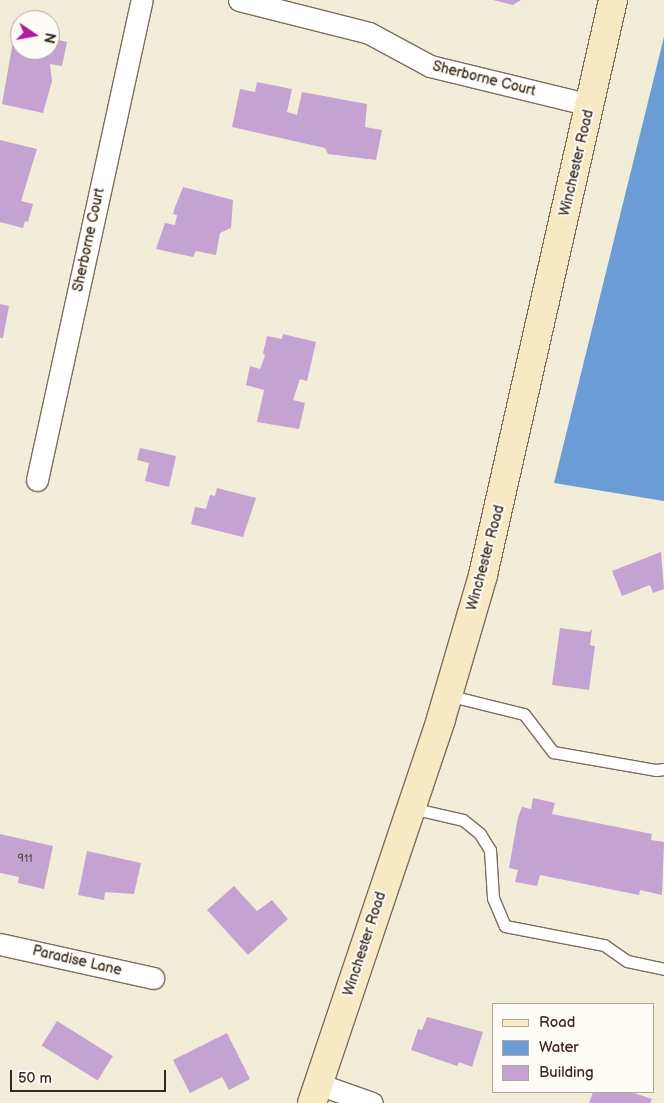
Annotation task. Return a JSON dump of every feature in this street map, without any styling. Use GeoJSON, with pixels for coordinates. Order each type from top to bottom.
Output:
{"type":"FeatureCollection","features":[{"type":"Feature","properties":{"kind":"main road","name":"Winchester Road"},"geometry":{"type":"LineString","coordinates":[[315,1094],[448,695],[483,575],[514,450],[613,0]]}},
{"type":"Feature","properties":{"kind":"street","name":"Sherborne Court"},"geometry":{"type":"LineString","coordinates":[[37,480],[142,0]]}},
{"type":"Feature","properties":{"kind":"street","name":"Sherborne Court"},"geometry":{"type":"LineString","coordinates":[[239,0],[370,33],[430,66],[590,105]]}},
{"type":"Feature","properties":{"kind":"street","name":"Paradise Lane"},"geometry":{"type":"LineString","coordinates":[[0,944],[153,978]]}},
{"type":"Feature","properties":{"kind":"street"},"geometry":{"type":"LineString","coordinates":[[315,1094],[372,1103]]}},
{"type":"Feature","properties":{"kind":"lane"},"geometry":{"type":"LineString","coordinates":[[448,695],[524,714],[553,752],[656,770],[664,769]]}},
{"type":"Feature","properties":{"kind":"lane"},"geometry":{"type":"LineString","coordinates":[[411,808],[464,820],[480,834],[490,850],[493,898],[505,926],[604,944],[627,961],[664,969]]}},
{"type":"Feature","properties":{"kind":"water"},"geometry":{"type":"Polygon","coordinates":[[[664,37],[664,501],[554,483],[664,37]]]}},
{"type":"Feature","properties":{"kind":"building"},"geometry":{"type":"Polygon","coordinates":[[[493,0],[521,0],[513,5],[493,0]]]}},
{"type":"Feature","properties":{"kind":"building"},"geometry":{"type":"Polygon","coordinates":[[[60,40],[67,42],[62,66],[50,64],[52,81],[43,113],[2,104],[10,58],[10,60],[60,60],[60,40]]]}},
{"type":"Feature","properties":{"kind":"building"},"geometry":{"type":"Polygon","coordinates":[[[257,82],[292,89],[287,112],[297,115],[302,92],[367,104],[365,127],[382,130],[376,160],[328,154],[325,148],[232,127],[240,89],[255,92],[257,82]]]}},
{"type":"Feature","properties":{"kind":"building"},"geometry":{"type":"Polygon","coordinates":[[[0,140],[37,149],[21,201],[33,204],[28,222],[25,221],[23,228],[0,222],[0,140]]]}},
{"type":"Feature","properties":{"kind":"building"},"geometry":{"type":"Polygon","coordinates":[[[183,187],[233,200],[231,228],[220,233],[216,255],[196,251],[193,257],[156,249],[165,223],[175,225],[177,215],[173,214],[183,187]]]}},
{"type":"Feature","properties":{"kind":"building"},"geometry":{"type":"Polygon","coordinates":[[[0,304],[9,306],[3,338],[0,338],[0,304]]]}},
{"type":"Feature","properties":{"kind":"building"},"geometry":{"type":"Polygon","coordinates":[[[283,334],[316,342],[307,381],[300,379],[293,400],[305,403],[299,429],[257,422],[264,390],[246,385],[250,366],[260,369],[265,356],[263,353],[267,336],[282,339],[283,334]]]}},
{"type":"Feature","properties":{"kind":"building"},"geometry":{"type":"Polygon","coordinates":[[[140,448],[176,456],[169,487],[145,481],[149,463],[137,460],[140,448]]]}},
{"type":"Feature","properties":{"kind":"building"},"geometry":{"type":"Polygon","coordinates":[[[217,488],[256,498],[243,537],[191,524],[195,507],[206,509],[210,495],[215,496],[217,488]]]}},
{"type":"Feature","properties":{"kind":"building"},"geometry":{"type":"Polygon","coordinates":[[[661,552],[664,589],[653,593],[650,585],[622,596],[612,571],[661,552]]]}},
{"type":"Feature","properties":{"kind":"building"},"geometry":{"type":"Polygon","coordinates":[[[560,628],[589,632],[592,629],[590,645],[595,646],[589,690],[552,685],[560,628]]]}},
{"type":"Feature","properties":{"kind":"building"},"geometry":{"type":"Polygon","coordinates":[[[533,798],[555,803],[552,814],[652,834],[651,840],[664,842],[662,895],[640,890],[639,895],[540,875],[537,886],[515,882],[518,870],[509,868],[518,817],[522,807],[531,809],[533,798]]]}},
{"type":"Feature","properties":{"kind":"building"},"geometry":{"type":"Polygon","coordinates":[[[0,834],[53,846],[44,889],[18,883],[19,877],[0,873],[0,834]]]}},
{"type":"Feature","properties":{"kind":"building"},"geometry":{"type":"Polygon","coordinates":[[[87,851],[141,863],[134,894],[105,892],[104,900],[78,895],[87,851]]]}},
{"type":"Feature","properties":{"kind":"building"},"geometry":{"type":"Polygon","coordinates":[[[234,886],[257,911],[272,900],[288,919],[248,955],[207,910],[234,886]]]}},
{"type":"Feature","properties":{"kind":"building"},"geometry":{"type":"Polygon","coordinates":[[[427,1017],[483,1032],[472,1067],[459,1062],[457,1066],[411,1050],[418,1029],[422,1030],[427,1017]]]}},
{"type":"Feature","properties":{"kind":"building"},"geometry":{"type":"Polygon","coordinates":[[[57,1021],[113,1056],[98,1081],[42,1046],[57,1021]]]}},
{"type":"Feature","properties":{"kind":"building"},"geometry":{"type":"Polygon","coordinates":[[[227,1033],[250,1079],[229,1090],[222,1077],[190,1093],[173,1060],[227,1033]]]}},
{"type":"Feature","properties":{"kind":"building"},"geometry":{"type":"Polygon","coordinates":[[[593,1093],[634,1093],[652,1099],[650,1103],[589,1103],[593,1093]]]}}]}
